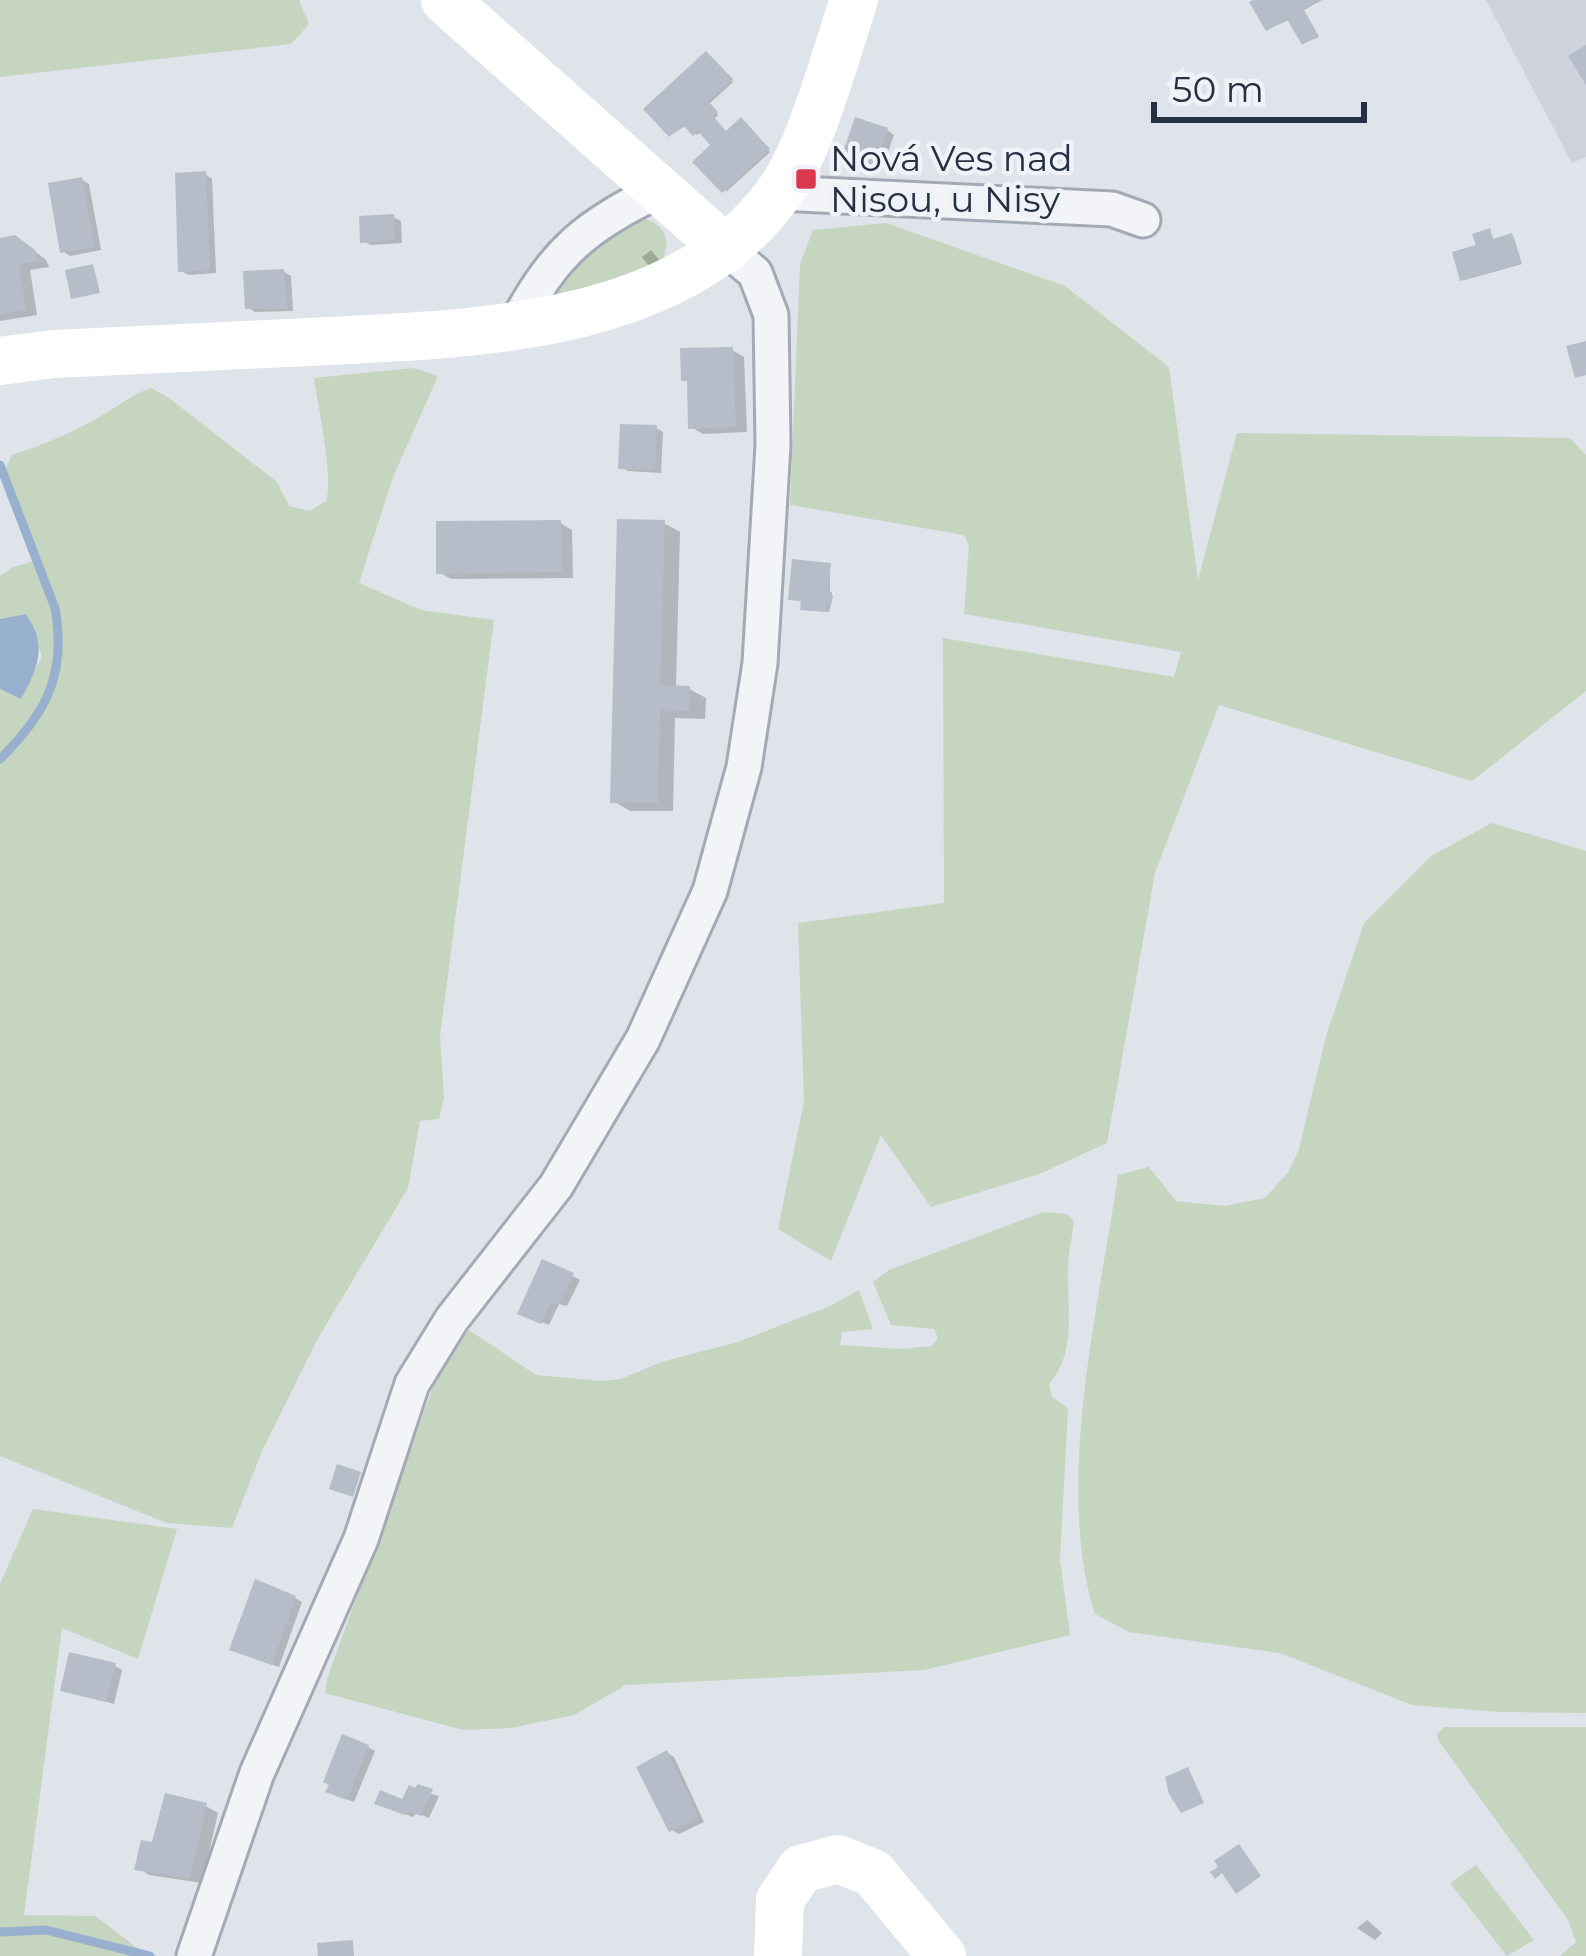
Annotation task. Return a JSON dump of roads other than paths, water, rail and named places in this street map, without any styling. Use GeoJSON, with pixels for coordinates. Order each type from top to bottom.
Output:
{"type":"FeatureCollection","features":[{"type":"Feature","properties":{"kind":"street"},"geometry":{"type":"LineString","coordinates":[[194,1956],[256,1773],[362,1539],[412,1384],[452,1319],[556,1186],[643,1039],[710,891],[744,766],[760,663],[773,446],[771,315],[755,273],[445,0]]}},
{"type":"Feature","properties":{"kind":"street"},"geometry":{"type":"LineString","coordinates":[[0,361],[55,354],[450,335],[594,310],[646,294],[726,249],[779,194],[805,140],[854,0]]}},
{"type":"Feature","properties":{"kind":"street"},"geometry":{"type":"LineString","coordinates":[[516,324],[540,280],[572,241],[658,190]]}},
{"type":"Feature","properties":{"kind":"street"},"geometry":{"type":"LineString","coordinates":[[779,194],[1112,209],[1143,220]]}},
{"type":"Feature","properties":{"kind":"street"},"geometry":{"type":"LineString","coordinates":[[778,1956],[780,1900],[801,1869],[838,1859],[873,1874],[941,1956]]}},
{"type":"Feature","properties":{"kind":"water"},"geometry":{"type":"Polygon","coordinates":[[[26,614],[39,647],[21,699],[0,689],[0,619],[26,614]]]}},
{"type":"Feature","properties":{"kind":"waterway"},"geometry":{"type":"LineString","coordinates":[[0,465],[55,608],[58,632],[55,673],[41,709],[0,759]]}},
{"type":"Feature","properties":{"kind":"waterway"},"geometry":{"type":"LineString","coordinates":[[0,1932],[46,1930],[150,1956]]}},
{"type":"Feature","properties":{"kind":"place","name":"Nová Ves nad Nisou, u Nisy"},"geometry":{"type":"Point","coordinates":[806,179]}}]}
